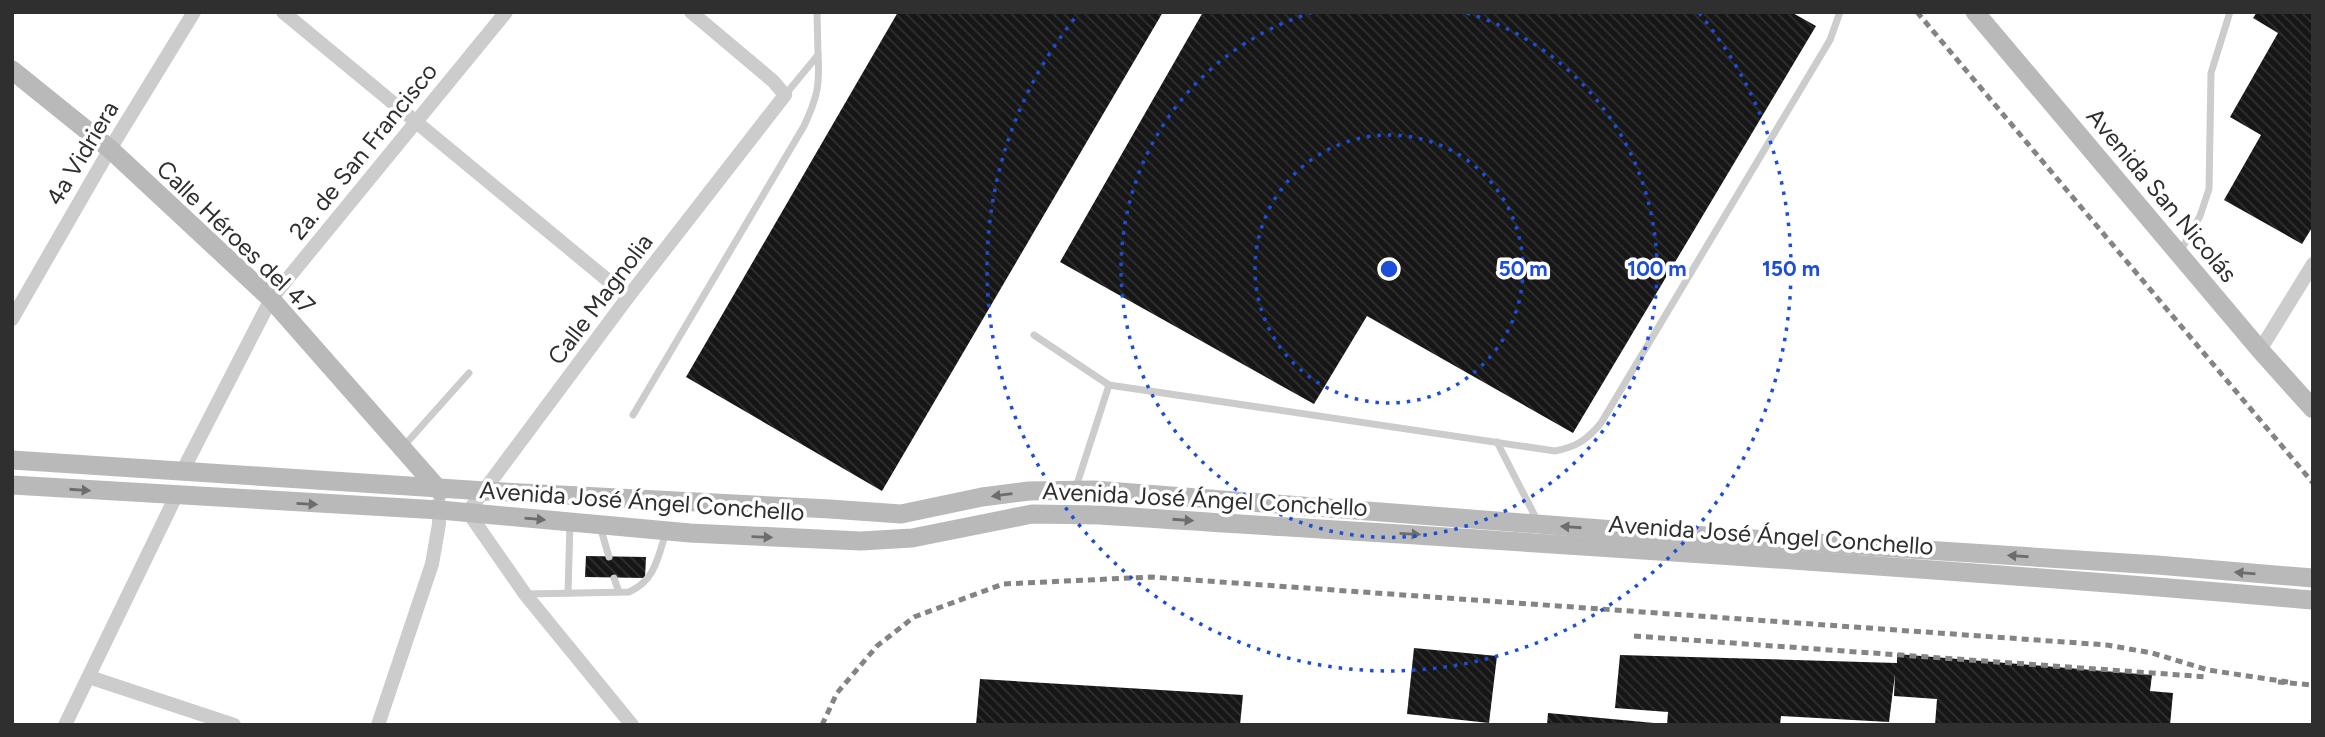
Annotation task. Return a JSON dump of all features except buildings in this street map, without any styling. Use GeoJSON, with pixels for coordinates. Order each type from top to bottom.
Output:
{"type":"FeatureCollection","features":[{"type":"Feature","properties":{"kind":"main road","name":"Avenida San Nicolás"},"geometry":{"type":"LineString","coordinates":[[1975,12],[2260,350],[2313,409]]}},
{"type":"Feature","properties":{"kind":"main road","name":"Calle Héroes del 47"},"geometry":{"type":"LineString","coordinates":[[12,70],[110,149],[271,299],[436,488],[468,512]]}},
{"type":"Feature","properties":{"kind":"main road","name":"Avenida José Ángel Conchello"},"geometry":{"type":"LineString","coordinates":[[12,460],[485,491],[901,514],[982,497],[1029,491],[1075,490],[2313,578]]}},
{"type":"Feature","properties":{"kind":"main road","name":"Avenida José Ángel Conchello"},"geometry":{"type":"LineString","coordinates":[[12,485],[440,510],[666,531],[883,541],[912,538],[1032,514],[1064,513],[1716,555],[2313,600]]}},
{"type":"Feature","properties":{"kind":"street","name":"4a Vidriera"},"geometry":{"type":"LineString","coordinates":[[12,319],[110,149],[194,12]]}},
{"type":"Feature","properties":{"kind":"street"},"geometry":{"type":"LineString","coordinates":[[283,12],[628,297]]}},
{"type":"Feature","properties":{"kind":"street","name":"2a. de San Francisco"},"geometry":{"type":"LineString","coordinates":[[183,470],[271,299],[506,12]]}},
{"type":"Feature","properties":{"kind":"street"},"geometry":{"type":"LineString","coordinates":[[691,12],[773,81],[785,95]]}},
{"type":"Feature","properties":{"kind":"street","name":"Calle Magnolia"},"geometry":{"type":"LineString","coordinates":[[468,512],[628,297],[785,95]]}},
{"type":"Feature","properties":{"kind":"street"},"geometry":{"type":"LineString","coordinates":[[2260,350],[2313,264]]}},
{"type":"Feature","properties":{"kind":"street"},"geometry":{"type":"LineString","coordinates":[[378,725],[432,564],[440,510],[436,488]]}},
{"type":"Feature","properties":{"kind":"street"},"geometry":{"type":"LineString","coordinates":[[65,725],[176,496]]}},
{"type":"Feature","properties":{"kind":"street"},"geometry":{"type":"LineString","coordinates":[[468,512],[525,594],[632,725]]}},
{"type":"Feature","properties":{"kind":"street"},"geometry":{"type":"LineString","coordinates":[[89,677],[234,725]]}},
{"type":"Feature","properties":{"kind":"lane"},"geometry":{"type":"LineString","coordinates":[[632,415],[804,126],[817,98],[820,81],[817,12]]}},
{"type":"Feature","properties":{"kind":"lane"},"geometry":{"type":"LineString","coordinates":[[1034,335],[1109,385],[1555,451],[1572,448],[1588,439],[1601,423],[1830,40],[1840,12]]}},
{"type":"Feature","properties":{"kind":"lane"},"geometry":{"type":"LineString","coordinates":[[2180,253],[2200,216],[2209,189],[2211,73],[2231,12]]}},
{"type":"Feature","properties":{"kind":"lane"},"geometry":{"type":"LineString","coordinates":[[785,95],[818,55]]}},
{"type":"Feature","properties":{"kind":"lane"},"geometry":{"type":"LineString","coordinates":[[401,448],[469,373]]}},
{"type":"Feature","properties":{"kind":"lane"},"geometry":{"type":"LineString","coordinates":[[1075,490],[1109,385]]}},
{"type":"Feature","properties":{"kind":"lane"},"geometry":{"type":"LineString","coordinates":[[1497,442],[1540,524]]}},
{"type":"Feature","properties":{"kind":"lane"},"geometry":{"type":"LineString","coordinates":[[568,593],[570,522]]}},
{"type":"Feature","properties":{"kind":"lane"},"geometry":{"type":"LineString","coordinates":[[600,525],[609,556]]}},
{"type":"Feature","properties":{"kind":"lane"},"geometry":{"type":"LineString","coordinates":[[525,594],[629,592],[641,587],[655,568],[666,531]]}},
{"type":"Feature","properties":{"kind":"lane"},"geometry":{"type":"LineString","coordinates":[[614,578],[619,592]]}},
{"type":"Feature","properties":{"kind":"railway"},"geometry":{"type":"LineString","coordinates":[[1917,12],[2313,483]]}},
{"type":"Feature","properties":{"kind":"railway"},"geometry":{"type":"LineString","coordinates":[[822,725],[837,693],[877,646],[914,617],[1003,584],[1151,577],[2107,645],[2152,653],[2208,670],[2288,682]]}},
{"type":"Feature","properties":{"kind":"railway"},"geometry":{"type":"LineString","coordinates":[[1634,636],[2208,677]]}},
{"type":"Feature","properties":{"kind":"railway"},"geometry":{"type":"LineString","coordinates":[[2278,682],[2313,685]]}}]}
